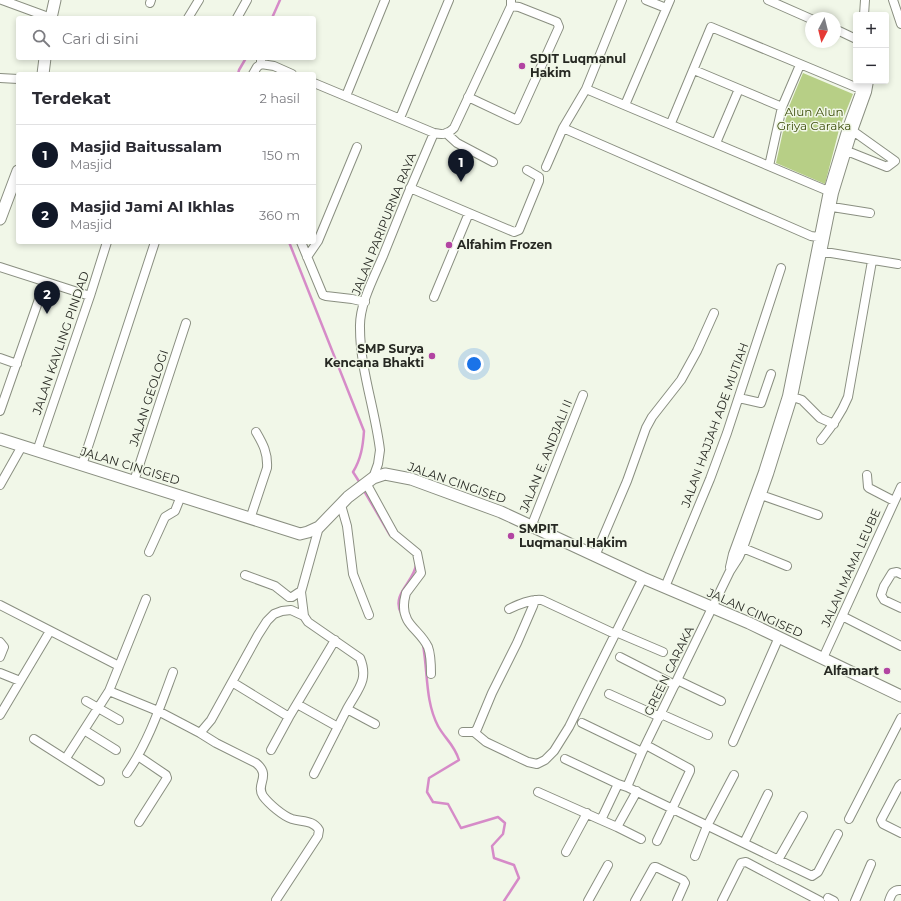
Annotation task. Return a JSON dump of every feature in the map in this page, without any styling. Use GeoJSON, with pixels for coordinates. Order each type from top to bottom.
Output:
{"type":"FeatureCollection","features":[{"type":"Feature","properties":{"kind":"main road"},"geometry":{"type":"LineString","coordinates":[[51,16],[55,0]]}},
{"type":"Feature","properties":{"kind":"main road"},"geometry":{"type":"LineString","coordinates":[[43,72],[45,60]]}},
{"type":"Feature","properties":{"kind":"main road"},"geometry":{"type":"LineString","coordinates":[[0,219],[16,176]]}},
{"type":"Feature","properties":{"kind":"main road","name":"JALAN CINGISED"},"geometry":{"type":"LineString","coordinates":[[0,439],[300,534],[308,532],[319,526],[348,497],[366,483],[385,474],[410,479],[501,512],[665,588],[713,607],[779,637],[901,696]]}},
{"type":"Feature","properties":{"kind":"street"},"geometry":{"type":"LineString","coordinates":[[2,0],[46,16]]}},
{"type":"Feature","properties":{"kind":"street"},"geometry":{"type":"LineString","coordinates":[[189,16],[198,0]]}},
{"type":"Feature","properties":{"kind":"street"},"geometry":{"type":"LineString","coordinates":[[238,16],[247,0]]}},
{"type":"Feature","properties":{"kind":"street"},"geometry":{"type":"LineString","coordinates":[[346,96],[385,0]]}},
{"type":"Feature","properties":{"kind":"street"},"geometry":{"type":"LineString","coordinates":[[400,118],[449,0]]}},
{"type":"Feature","properties":{"kind":"street"},"geometry":{"type":"LineString","coordinates":[[546,168],[563,128],[586,89],[622,0]]}},
{"type":"Feature","properties":{"kind":"street"},"geometry":{"type":"LineString","coordinates":[[646,0],[666,8]]}},
{"type":"Feature","properties":{"kind":"street"},"geometry":{"type":"LineString","coordinates":[[625,105],[670,0]]}},
{"type":"Feature","properties":{"kind":"street"},"geometry":{"type":"LineString","coordinates":[[768,0],[805,16]]}},
{"type":"Feature","properties":{"kind":"street"},"geometry":{"type":"LineString","coordinates":[[864,12],[865,0]]}},
{"type":"Feature","properties":{"kind":"street"},"geometry":{"type":"LineString","coordinates":[[893,0],[901,24]]}},
{"type":"Feature","properties":{"kind":"street"},"geometry":{"type":"LineString","coordinates":[[316,84],[400,118],[434,134],[446,133],[454,128],[468,97],[511,3],[557,22],[559,27],[517,120],[468,97]]}},
{"type":"Feature","properties":{"kind":"street"},"geometry":{"type":"LineString","coordinates":[[670,124],[711,27],[864,91]]}},
{"type":"Feature","properties":{"kind":"street"},"geometry":{"type":"LineString","coordinates":[[841,32],[853,37]]}},
{"type":"Feature","properties":{"kind":"street"},"geometry":{"type":"LineString","coordinates":[[254,72],[261,61],[288,72]]}},
{"type":"Feature","properties":{"kind":"street"},"geometry":{"type":"LineString","coordinates":[[769,166],[782,107],[800,65]]}},
{"type":"Feature","properties":{"kind":"street"},"geometry":{"type":"LineString","coordinates":[[694,70],[782,107]]}},
{"type":"Feature","properties":{"kind":"street"},"geometry":{"type":"LineString","coordinates":[[0,78],[16,79]]}},
{"type":"Feature","properties":{"kind":"street"},"geometry":{"type":"LineString","coordinates":[[831,192],[853,131],[864,91],[863,84]]}},
{"type":"Feature","properties":{"kind":"street"},"geometry":{"type":"LineString","coordinates":[[738,549],[766,473],[790,397],[831,192],[847,128],[868,84]]}},
{"type":"Feature","properties":{"kind":"street"},"geometry":{"type":"LineString","coordinates":[[586,89],[831,192]]}},
{"type":"Feature","properties":{"kind":"street"},"geometry":{"type":"LineString","coordinates":[[716,143],[739,89]]}},
{"type":"Feature","properties":{"kind":"street"},"geometry":{"type":"LineString","coordinates":[[563,128],[811,236],[822,238]]}},
{"type":"Feature","properties":{"kind":"street"},"geometry":{"type":"LineString","coordinates":[[847,151],[887,167],[895,161],[853,131]]}},
{"type":"Feature","properties":{"kind":"street"},"geometry":{"type":"LineString","coordinates":[[446,133],[457,143],[493,162]]}},
{"type":"Feature","properties":{"kind":"street","name":"JALAN PARIPURNA RAYA"},"geometry":{"type":"LineString","coordinates":[[366,483],[378,464],[380,450],[368,390],[360,335],[360,320],[365,302],[410,188],[434,134]]}},
{"type":"Feature","properties":{"kind":"street"},"geometry":{"type":"LineString","coordinates":[[316,244],[357,147]]}},
{"type":"Feature","properties":{"kind":"street"},"geometry":{"type":"LineString","coordinates":[[410,188],[514,232],[518,231],[539,181],[539,177],[527,170]]}},
{"type":"Feature","properties":{"kind":"street"},"geometry":{"type":"LineString","coordinates":[[828,207],[870,213]]}},
{"type":"Feature","properties":{"kind":"street"},"geometry":{"type":"LineString","coordinates":[[434,297],[469,213]]}},
{"type":"Feature","properties":{"kind":"street","name":"JALAN KAVLING PINDAD"},"geometry":{"type":"LineString","coordinates":[[37,450],[106,244]]}},
{"type":"Feature","properties":{"kind":"street"},"geometry":{"type":"LineString","coordinates":[[82,465],[154,244]]}},
{"type":"Feature","properties":{"kind":"street"},"geometry":{"type":"LineString","coordinates":[[302,244],[323,295],[365,302]]}},
{"type":"Feature","properties":{"kind":"street"},"geometry":{"type":"LineString","coordinates":[[307,257],[316,244]]}},
{"type":"Feature","properties":{"kind":"street"},"geometry":{"type":"LineString","coordinates":[[819,252],[898,264]]}},
{"type":"Feature","properties":{"kind":"street"},"geometry":{"type":"LineString","coordinates":[[821,440],[834,424],[848,397],[872,260]]}},
{"type":"Feature","properties":{"kind":"street"},"geometry":{"type":"LineString","coordinates":[[0,268],[90,296]]}},
{"type":"Feature","properties":{"kind":"street","name":"JALAN HAJJAH ADE MUTIAH"},"geometry":{"type":"LineString","coordinates":[[665,588],[710,479],[739,398],[781,268]]}},
{"type":"Feature","properties":{"kind":"street"},"geometry":{"type":"LineString","coordinates":[[0,411],[45,282]]}},
{"type":"Feature","properties":{"kind":"street"},"geometry":{"type":"LineString","coordinates":[[595,556],[646,428],[652,417],[681,380],[697,351],[714,313]]}},
{"type":"Feature","properties":{"kind":"street","name":"JALAN GEOLOGI"},"geometry":{"type":"LineString","coordinates":[[134,481],[186,323]]}},
{"type":"Feature","properties":{"kind":"street"},"geometry":{"type":"LineString","coordinates":[[0,358],[17,364]]}},
{"type":"Feature","properties":{"kind":"street"},"geometry":{"type":"LineString","coordinates":[[739,398],[761,403],[771,374]]}},
{"type":"Feature","properties":{"kind":"street","name":"JALAN E. ANDJALI II"},"geometry":{"type":"LineString","coordinates":[[531,526],[583,395]]}},
{"type":"Feature","properties":{"kind":"street"},"geometry":{"type":"LineString","coordinates":[[790,397],[802,400],[820,418],[834,424]]}},
{"type":"Feature","properties":{"kind":"street"},"geometry":{"type":"LineString","coordinates":[[250,518],[268,462],[265,448],[256,432]]}},
{"type":"Feature","properties":{"kind":"street"},"geometry":{"type":"LineString","coordinates":[[0,486],[22,446]]}},
{"type":"Feature","properties":{"kind":"street"},"geometry":{"type":"LineString","coordinates":[[738,549],[761,495],[766,473]]}},
{"type":"Feature","properties":{"kind":"street"},"geometry":{"type":"LineString","coordinates":[[867,475],[869,488],[894,502]]}},
{"type":"Feature","properties":{"kind":"street"},"geometry":{"type":"LineString","coordinates":[[366,483],[394,534],[418,554],[421,573],[406,593],[404,609],[406,618],[428,646],[430,653],[431,674]]}},
{"type":"Feature","properties":{"kind":"street","name":"JALAN MAMA LEUBE"},"geometry":{"type":"LineString","coordinates":[[823,658],[901,487]]}},
{"type":"Feature","properties":{"kind":"street"},"geometry":{"type":"LineString","coordinates":[[761,495],[818,515]]}},
{"type":"Feature","properties":{"kind":"street"},"geometry":{"type":"LineString","coordinates":[[149,552],[165,517],[175,511],[181,496]]}},
{"type":"Feature","properties":{"kind":"street"},"geometry":{"type":"LineString","coordinates":[[341,505],[347,526],[353,574],[369,615]]}},
{"type":"Feature","properties":{"kind":"street"},"geometry":{"type":"LineString","coordinates":[[291,610],[301,592],[319,526]]}},
{"type":"Feature","properties":{"kind":"street"},"geometry":{"type":"LineString","coordinates":[[738,549],[787,566]]}},
{"type":"Feature","properties":{"kind":"street","name":"GREEN CARAKA"},"geometry":{"type":"LineString","coordinates":[[627,787],[660,715],[730,571],[738,549]]}},
{"type":"Feature","properties":{"kind":"street"},"geometry":{"type":"LineString","coordinates":[[901,574],[897,572],[892,573],[884,586],[881,595],[884,600],[901,608]]}},
{"type":"Feature","properties":{"kind":"street"},"geometry":{"type":"LineString","coordinates":[[245,575],[275,586],[289,597],[301,592]]}},
{"type":"Feature","properties":{"kind":"street"},"geometry":{"type":"LineString","coordinates":[[474,732],[486,742],[528,762],[537,764],[546,760],[554,751],[569,727],[644,578]]}},
{"type":"Feature","properties":{"kind":"street"},"geometry":{"type":"LineString","coordinates":[[301,592],[304,616],[308,622],[360,658],[364,667],[364,679],[314,774]]}},
{"type":"Feature","properties":{"kind":"street"},"geometry":{"type":"LineString","coordinates":[[66,758],[109,691],[146,599]]}},
{"type":"Feature","properties":{"kind":"street"},"geometry":{"type":"LineString","coordinates":[[463,732],[474,732],[477,729],[495,687],[517,643],[535,600]]}},
{"type":"Feature","properties":{"kind":"street"},"geometry":{"type":"LineString","coordinates":[[509,609],[535,600],[542,600],[615,633],[663,652]]}},
{"type":"Feature","properties":{"kind":"street"},"geometry":{"type":"LineString","coordinates":[[0,605],[119,666]]}},
{"type":"Feature","properties":{"kind":"street"},"geometry":{"type":"LineString","coordinates":[[200,733],[211,720],[258,634],[267,621],[274,614],[282,611],[291,610],[304,616]]}},
{"type":"Feature","properties":{"kind":"street"},"geometry":{"type":"LineString","coordinates":[[842,616],[901,646]]}},
{"type":"Feature","properties":{"kind":"street"},"geometry":{"type":"LineString","coordinates":[[0,715],[50,631]]}},
{"type":"Feature","properties":{"kind":"street"},"geometry":{"type":"LineString","coordinates":[[733,742],[779,637]]}},
{"type":"Feature","properties":{"kind":"street"},"geometry":{"type":"LineString","coordinates":[[271,750],[335,640]]}},
{"type":"Feature","properties":{"kind":"street"},"geometry":{"type":"LineString","coordinates":[[0,642],[4,647],[0,657]]}},
{"type":"Feature","properties":{"kind":"street"},"geometry":{"type":"LineString","coordinates":[[620,657],[676,683],[721,701]]}},
{"type":"Feature","properties":{"kind":"street"},"geometry":{"type":"LineString","coordinates":[[126,773],[138,756],[173,672]]}},
{"type":"Feature","properties":{"kind":"street"},"geometry":{"type":"LineString","coordinates":[[0,673],[20,681]]}},
{"type":"Feature","properties":{"kind":"street"},"geometry":{"type":"LineString","coordinates":[[232,682],[289,717]]}},
{"type":"Feature","properties":{"kind":"street"},"geometry":{"type":"LineString","coordinates":[[109,691],[158,711],[216,743],[256,762],[262,767],[264,772],[261,789],[262,796],[284,815],[312,822],[317,825],[319,830],[318,836],[276,900]]}},
{"type":"Feature","properties":{"kind":"street"},"geometry":{"type":"LineString","coordinates":[[609,694],[708,735]]}},
{"type":"Feature","properties":{"kind":"street"},"geometry":{"type":"LineString","coordinates":[[86,701],[119,720]]}},
{"type":"Feature","properties":{"kind":"street"},"geometry":{"type":"LineString","coordinates":[[297,704],[338,727]]}},
{"type":"Feature","properties":{"kind":"street"},"geometry":{"type":"LineString","coordinates":[[347,709],[375,724]]}},
{"type":"Feature","properties":{"kind":"street"},"geometry":{"type":"LineString","coordinates":[[849,819],[901,718]]}},
{"type":"Feature","properties":{"kind":"street"},"geometry":{"type":"LineString","coordinates":[[582,724],[690,769],[657,841]]}},
{"type":"Feature","properties":{"kind":"street"},"geometry":{"type":"LineString","coordinates":[[84,730],[116,750]]}},
{"type":"Feature","properties":{"kind":"street"},"geometry":{"type":"LineString","coordinates":[[34,739],[66,758],[100,782]]}},
{"type":"Feature","properties":{"kind":"street"},"geometry":{"type":"LineString","coordinates":[[138,756],[166,775],[167,778],[167,781],[139,822]]}},
{"type":"Feature","properties":{"kind":"street"},"geometry":{"type":"LineString","coordinates":[[565,759],[618,784],[637,791],[812,876],[815,874],[838,834]]}},
{"type":"Feature","properties":{"kind":"street"},"geometry":{"type":"LineString","coordinates":[[695,856],[707,826],[734,775]]}},
{"type":"Feature","properties":{"kind":"street"},"geometry":{"type":"LineString","coordinates":[[602,820],[618,784]]}},
{"type":"Feature","properties":{"kind":"street"},"geometry":{"type":"LineString","coordinates":[[901,784],[881,820],[883,824],[901,833]]}},
{"type":"Feature","properties":{"kind":"street"},"geometry":{"type":"LineString","coordinates":[[617,827],[637,791]]}},
{"type":"Feature","properties":{"kind":"street"},"geometry":{"type":"LineString","coordinates":[[538,792],[587,813],[641,839]]}},
{"type":"Feature","properties":{"kind":"street"},"geometry":{"type":"LineString","coordinates":[[744,843],[768,794]]}},
{"type":"Feature","properties":{"kind":"street"},"geometry":{"type":"LineString","coordinates":[[566,852],[587,813]]}},
{"type":"Feature","properties":{"kind":"street"},"geometry":{"type":"LineString","coordinates":[[778,860],[803,816]]}},
{"type":"Feature","properties":{"kind":"street"},"geometry":{"type":"LineString","coordinates":[[722,901],[741,863],[743,862],[828,900]]}},
{"type":"Feature","properties":{"kind":"street"},"geometry":{"type":"LineString","coordinates":[[855,901],[871,864]]}},
{"type":"Feature","properties":{"kind":"street"},"geometry":{"type":"LineString","coordinates":[[588,901],[608,865]]}},
{"type":"Feature","properties":{"kind":"street"},"geometry":{"type":"LineString","coordinates":[[635,901],[654,867],[683,880],[685,886],[677,901]]}},
{"type":"Feature","properties":{"kind":"street"},"geometry":{"type":"LineString","coordinates":[[888,901],[892,893],[896,890],[901,890]]}},
{"type":"Feature","properties":{"kind":"green space","name":"Alun Alun Griya Caraka"},"geometry":{"type":"Polygon","coordinates":[[[803,73],[853,94],[840,126],[825,184],[776,163],[788,109],[803,73]]]}},
{"type":"Feature","properties":{"kind":"waterway"},"geometry":{"type":"LineString","coordinates":[[273,16],[280,0]]}},
{"type":"Feature","properties":{"kind":"waterway"},"geometry":{"type":"LineString","coordinates":[[238,72],[245,60]]}},
{"type":"Feature","properties":{"kind":"waterway"},"geometry":{"type":"LineString","coordinates":[[290,244],[364,431],[361,452],[353,472],[360,483]]}},
{"type":"Feature","properties":{"kind":"waterway"},"geometry":{"type":"LineString","coordinates":[[363,489],[390,535]]}},
{"type":"Feature","properties":{"kind":"waterway"},"geometry":{"type":"LineString","coordinates":[[401,613],[399,600],[416,565]]}},
{"type":"Feature","properties":{"kind":"waterway"},"geometry":{"type":"LineString","coordinates":[[423,645],[431,707],[438,726],[455,750],[459,760],[429,778],[427,792],[433,802],[448,804],[461,828],[498,817],[505,823],[503,834],[492,846],[494,858],[514,865],[519,878],[504,901]]}},
{"type":"Feature","properties":{"kind":"place","name":"SDIT Luqmanul Hakim"},"geometry":{"type":"Point","coordinates":[522,66]}},
{"type":"Feature","properties":{"kind":"place","name":"Masjid Baitussalam"},"geometry":{"type":"Point","coordinates":[461,182]}},
{"type":"Feature","properties":{"kind":"place","name":"Alfahim Frozen"},"geometry":{"type":"Point","coordinates":[449,245]}},
{"type":"Feature","properties":{"kind":"place","name":"Masjid Jami Al Ikhlas"},"geometry":{"type":"Point","coordinates":[47,314]}},
{"type":"Feature","properties":{"kind":"place","name":"SMP Surya Kencana Bhakti"},"geometry":{"type":"Point","coordinates":[432,356]}},
{"type":"Feature","properties":{"kind":"place","name":"SMPIT Luqmanul Hakim"},"geometry":{"type":"Point","coordinates":[511,536]}},
{"type":"Feature","properties":{"kind":"place","name":"Alfamart"},"geometry":{"type":"Point","coordinates":[887,671]}}]}
